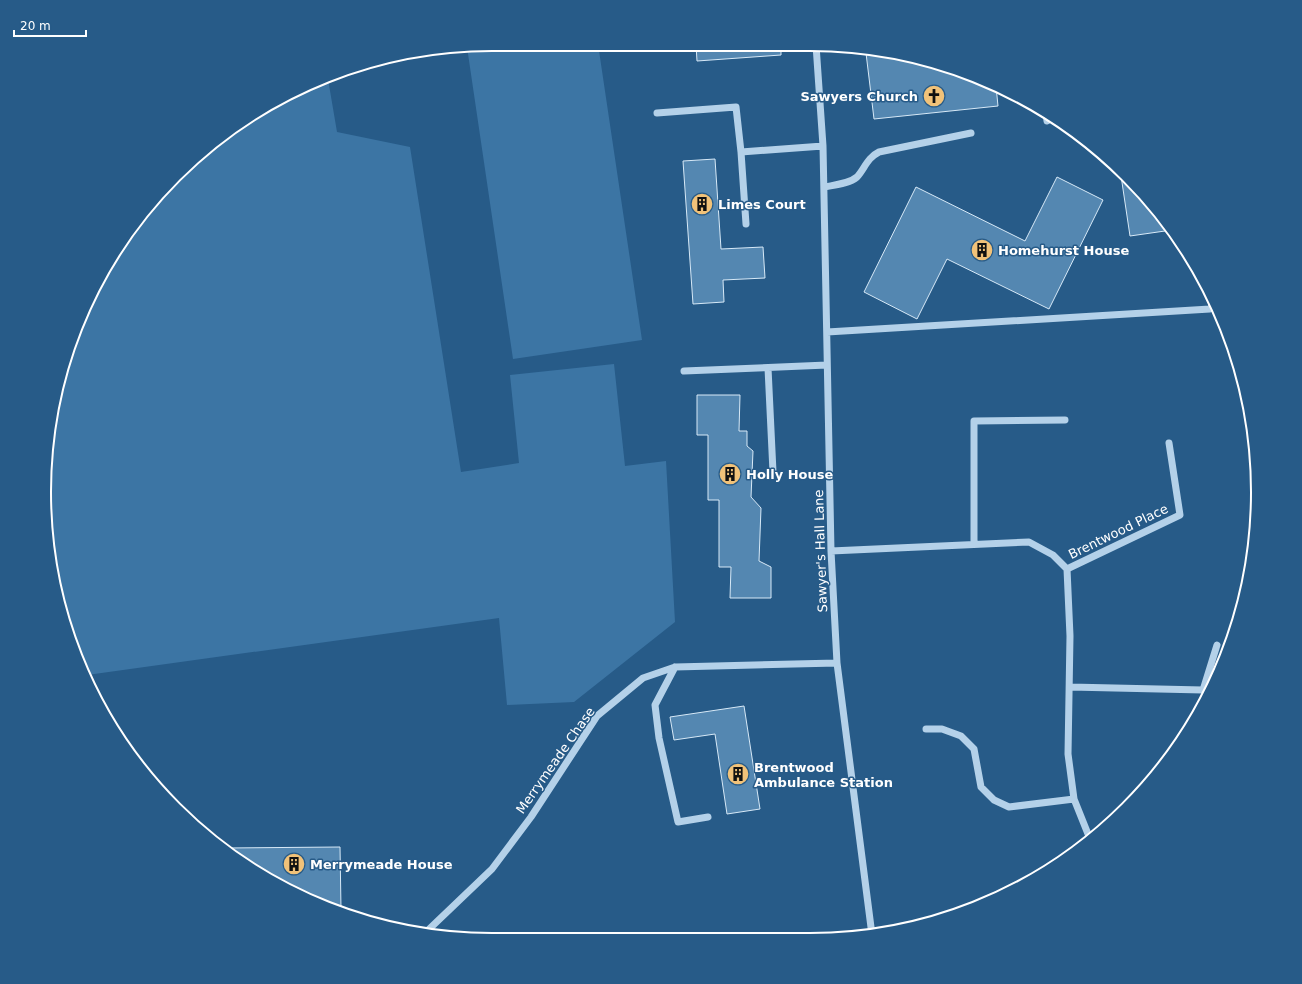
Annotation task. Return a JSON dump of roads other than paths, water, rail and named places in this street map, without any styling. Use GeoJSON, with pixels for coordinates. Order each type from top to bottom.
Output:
{"type":"FeatureCollection","features":[{"type":"Feature","properties":{"kind":"street","name":"Sawyer's Hall Lane"},"geometry":{"type":"LineString","coordinates":[[816,51],[824,146],[826,332],[831,551],[837,663],[871,929]]}},
{"type":"Feature","properties":{"kind":"street"},"geometry":{"type":"LineString","coordinates":[[656,113],[736,107],[746,224]]}},
{"type":"Feature","properties":{"kind":"street"},"geometry":{"type":"LineString","coordinates":[[824,187],[851,181],[857,177],[868,160],[879,152],[970,133]]}},
{"type":"Feature","properties":{"kind":"street"},"geometry":{"type":"LineString","coordinates":[[741,152],[824,146]]}},
{"type":"Feature","properties":{"kind":"street"},"geometry":{"type":"LineString","coordinates":[[826,332],[1202,310],[1211,308]]}},
{"type":"Feature","properties":{"kind":"street"},"geometry":{"type":"LineString","coordinates":[[684,371],[827,365]]}},
{"type":"Feature","properties":{"kind":"street"},"geometry":{"type":"LineString","coordinates":[[768,368],[773,472]]}},
{"type":"Feature","properties":{"kind":"street"},"geometry":{"type":"LineString","coordinates":[[974,543],[974,421],[1066,420]]}},
{"type":"Feature","properties":{"kind":"street","name":"Brentwood Place"},"geometry":{"type":"LineString","coordinates":[[1067,569],[1180,515],[1170,443]]}},
{"type":"Feature","properties":{"kind":"street","name":"Brentwood Place"},"geometry":{"type":"LineString","coordinates":[[831,551],[974,543],[1029,542],[1053,555],[1067,569],[1070,686],[1068,754],[1074,799],[1088,834]]}},
{"type":"Feature","properties":{"kind":"street"},"geometry":{"type":"LineString","coordinates":[[1070,686],[1203,690],[1217,645]]}},
{"type":"Feature","properties":{"kind":"street","name":"Merrymeade Chase"},"geometry":{"type":"LineString","coordinates":[[430,928],[492,869],[531,817],[597,716],[643,678],[675,667],[837,663]]}},
{"type":"Feature","properties":{"kind":"street"},"geometry":{"type":"LineString","coordinates":[[675,667],[655,705],[659,738],[678,822],[708,817]]}},
{"type":"Feature","properties":{"kind":"street"},"geometry":{"type":"LineString","coordinates":[[926,729],[942,729],[961,736],[974,750],[981,787],[994,800],[1009,807],[1074,799]]}},
{"type":"Feature","properties":{"kind":"place","name":"Sawyers Church"},"geometry":{"type":"Point","coordinates":[934,96]}},
{"type":"Feature","properties":{"kind":"place","name":"Limes Court"},"geometry":{"type":"Point","coordinates":[702,204]}},
{"type":"Feature","properties":{"kind":"place","name":"Homehurst House"},"geometry":{"type":"Point","coordinates":[982,250]}},
{"type":"Feature","properties":{"kind":"place","name":"Holly House"},"geometry":{"type":"Point","coordinates":[730,474]}},
{"type":"Feature","properties":{"kind":"place","name":"Brentwood Ambulance Station"},"geometry":{"type":"Point","coordinates":[738,774]}},
{"type":"Feature","properties":{"kind":"place","name":"Merrymeade House"},"geometry":{"type":"Point","coordinates":[294,864]}}]}
